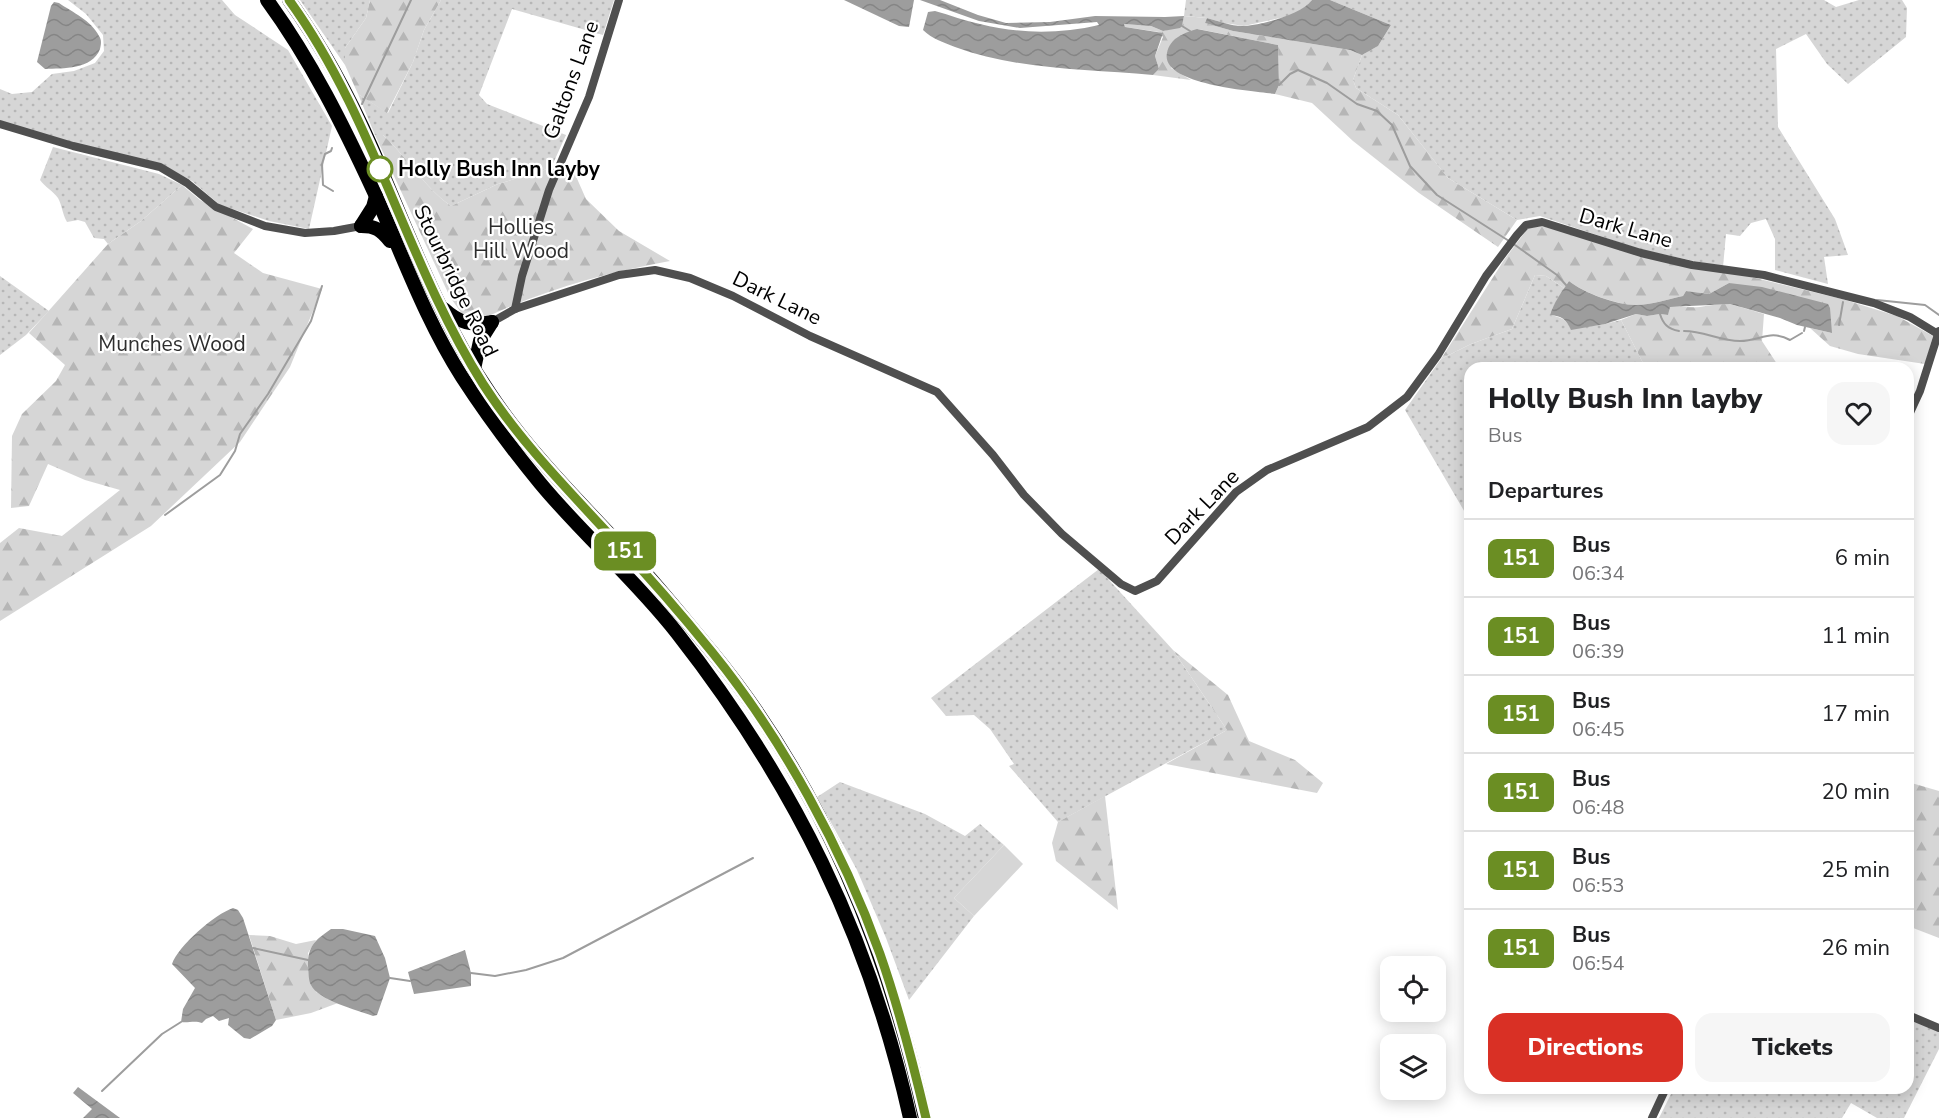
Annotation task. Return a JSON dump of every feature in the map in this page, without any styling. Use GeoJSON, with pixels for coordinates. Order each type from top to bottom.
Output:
{"type":"FeatureCollection","features":[{"type":"Feature","properties":{"kind":"highway","name":"Stourbridge Road"},"geometry":{"type":"LineString","coordinates":[[267,0],[310,65],[376,196],[437,336],[497,429],[541,484],[676,632],[756,743],[796,809],[826,869],[870,976],[891,1040],[910,1118]]}},
{"type":"Feature","properties":{"kind":"highway","name":"Stourbridge Road"},"geometry":{"type":"LineString","coordinates":[[289,0],[329,61],[370,146],[438,303],[474,369],[518,433],[635,562],[715,655],[758,715],[795,774],[844,866],[879,953],[907,1042],[926,1118]]}},
{"type":"Feature","properties":{"kind":"highway"},"geometry":{"type":"LineString","coordinates":[[376,196],[373,207],[361,226],[382,230],[399,252]]}},
{"type":"Feature","properties":{"kind":"highway"},"geometry":{"type":"LineString","coordinates":[[438,303],[464,323],[477,325],[492,322]]}},
{"type":"Feature","properties":{"kind":"highway"},"geometry":{"type":"LineString","coordinates":[[474,369],[480,341],[492,322]]}},
{"type":"Feature","properties":{"kind":"street","name":"Galtons Lane"},"geometry":{"type":"LineString","coordinates":[[515,309],[522,276],[549,190],[589,97],[619,0]]}},
{"type":"Feature","properties":{"kind":"street"},"geometry":{"type":"LineString","coordinates":[[0,124],[73,146],[160,168],[188,183],[216,207],[265,226],[305,233],[361,226]]}},
{"type":"Feature","properties":{"kind":"street","name":"Dark Lane"},"geometry":{"type":"LineString","coordinates":[[492,322],[515,309],[619,275],[655,270],[690,278],[733,296],[810,336],[938,392],[993,455],[1024,495],[1062,534],[1122,584],[1135,591],[1156,581],[1236,492],[1266,470],[1368,427],[1407,397],[1438,355],[1486,276],[1526,225],[1542,222],[1641,253],[1692,265],[1764,275],[1874,303],[1910,317],[1938,332]]}},
{"type":"Feature","properties":{"kind":"street"},"geometry":{"type":"LineString","coordinates":[[1914,404],[1938,332]]}},
{"type":"Feature","properties":{"kind":"street"},"geometry":{"type":"LineString","coordinates":[[1914,1018],[1939,1028]]}},
{"type":"Feature","properties":{"kind":"street"},"geometry":{"type":"LineString","coordinates":[[1652,1118],[1663,1094]]}},
{"type":"Feature","properties":{"kind":"green space"},"geometry":{"type":"Polygon","coordinates":[[[68,0],[222,0],[235,15],[288,50],[332,126],[309,229],[269,221],[220,205],[192,181],[161,164],[0,122],[0,89],[12,94],[32,92],[52,74],[74,71],[95,63],[104,51],[103,35],[86,14],[68,0]]]}},
{"type":"Feature","properties":{"kind":"green space"},"geometry":{"type":"Polygon","coordinates":[[[300,0],[370,0],[366,18],[345,48],[345,65],[300,0]]]}},
{"type":"Feature","properties":{"kind":"green space"},"geometry":{"type":"Polygon","coordinates":[[[370,0],[441,0],[424,30],[413,62],[387,113],[358,94],[345,65],[345,48],[366,18],[370,0]]]}},
{"type":"Feature","properties":{"kind":"green space"},"geometry":{"type":"Polygon","coordinates":[[[441,0],[614,0],[603,35],[512,9],[479,95],[487,104],[566,135],[551,168],[498,184],[451,206],[432,190],[383,135],[375,135],[358,94],[388,113],[413,62],[424,30],[441,0]]]}},
{"type":"Feature","properties":{"kind":"green space"},"geometry":{"type":"Polygon","coordinates":[[[1186,0],[1312,0],[1293,15],[1244,26],[1207,18],[1184,16],[1186,0]]]}},
{"type":"Feature","properties":{"kind":"green space"},"geometry":{"type":"Polygon","coordinates":[[[1330,0],[1824,0],[1836,7],[1859,0],[1902,0],[1907,8],[1906,37],[1848,84],[1827,64],[1806,34],[1776,49],[1778,127],[1835,219],[1848,255],[1824,257],[1828,284],[1775,270],[1775,239],[1766,219],[1751,223],[1740,236],[1726,234],[1723,267],[1642,250],[1540,216],[1517,220],[1448,178],[1398,115],[1356,88],[1353,80],[1362,55],[1378,46],[1391,25],[1330,0]]]}},
{"type":"Feature","properties":{"kind":"green space"},"geometry":{"type":"Polygon","coordinates":[[[1184,16],[1207,18],[1205,23],[1233,31],[1350,50],[1362,55],[1353,80],[1356,88],[1398,115],[1448,178],[1517,220],[1498,247],[1419,193],[1353,141],[1312,103],[1275,94],[1279,85],[1278,45],[1198,29],[1171,68],[1191,80],[1153,75],[1159,69],[1155,56],[1163,37],[1159,32],[1125,27],[1124,24],[1151,26],[1163,31],[1182,26],[1184,16]]]}},
{"type":"Feature","properties":{"kind":"green space","name":"Hollies Hill Wood"},"geometry":{"type":"Polygon","coordinates":[[[375,135],[383,135],[432,190],[451,206],[498,184],[551,168],[575,174],[586,199],[619,231],[670,261],[620,271],[571,285],[499,311],[476,322],[465,318],[450,297],[375,135]]]}},
{"type":"Feature","properties":{"kind":"green space"},"geometry":{"type":"Polygon","coordinates":[[[53,147],[159,174],[182,185],[141,221],[108,244],[104,239],[94,238],[85,222],[78,220],[67,222],[58,198],[40,180],[53,147]]]}},
{"type":"Feature","properties":{"kind":"green space","name":"Munches Wood"},"geometry":{"type":"Polygon","coordinates":[[[182,185],[200,200],[253,229],[234,253],[263,273],[322,289],[290,367],[240,442],[151,526],[0,621],[0,543],[19,528],[62,536],[120,490],[85,480],[48,464],[29,506],[11,508],[12,436],[22,414],[56,381],[65,365],[29,333],[108,244],[141,221],[182,185]]]}},
{"type":"Feature","properties":{"kind":"green space"},"geometry":{"type":"Polygon","coordinates":[[[1541,226],[1842,299],[1897,316],[1933,336],[1925,364],[1858,354],[1830,346],[1810,328],[1832,333],[1729,283],[1709,294],[1686,291],[1683,296],[1636,305],[1601,298],[1569,281],[1564,288],[1546,276],[1535,275],[1512,329],[1471,344],[1441,359],[1504,260],[1528,228],[1541,226]]]}},
{"type":"Feature","properties":{"kind":"green space"},"geometry":{"type":"Polygon","coordinates":[[[1535,275],[1546,276],[1564,288],[1550,315],[1563,319],[1571,329],[1621,320],[1642,362],[1464,362],[1464,511],[1405,410],[1441,359],[1471,344],[1512,329],[1535,275]]]}},
{"type":"Feature","properties":{"kind":"green space"},"geometry":{"type":"Polygon","coordinates":[[[0,276],[49,311],[26,335],[0,355],[0,276]]]}},
{"type":"Feature","properties":{"kind":"green space"},"geometry":{"type":"Polygon","coordinates":[[[1730,304],[1764,314],[1762,341],[1776,362],[1642,362],[1621,320],[1636,314],[1668,315],[1669,307],[1730,304]]]}},
{"type":"Feature","properties":{"kind":"green space"},"geometry":{"type":"Polygon","coordinates":[[[1099,569],[1173,650],[1227,730],[1058,822],[1009,766],[1014,764],[990,729],[974,715],[946,716],[931,698],[1099,569]]]}},
{"type":"Feature","properties":{"kind":"green space"},"geometry":{"type":"Polygon","coordinates":[[[1173,650],[1228,695],[1249,741],[1295,760],[1323,783],[1317,793],[1166,764],[1227,730],[1173,650]]]}},
{"type":"Feature","properties":{"kind":"green space"},"geometry":{"type":"Polygon","coordinates":[[[840,782],[925,814],[965,836],[980,824],[1004,845],[954,898],[974,916],[909,1000],[857,870],[817,797],[840,782]]]}},
{"type":"Feature","properties":{"kind":"green space"},"geometry":{"type":"Polygon","coordinates":[[[1914,784],[1939,791],[1939,938],[1914,928],[1914,784]]]}},
{"type":"Feature","properties":{"kind":"green space"},"geometry":{"type":"Polygon","coordinates":[[[1105,796],[1118,910],[1056,861],[1052,843],[1058,822],[1105,796]]]}},
{"type":"Feature","properties":{"kind":"green space"},"geometry":{"type":"Polygon","coordinates":[[[1004,845],[1023,864],[974,916],[954,898],[1004,845]]]}},
{"type":"Feature","properties":{"kind":"green space"},"geometry":{"type":"Polygon","coordinates":[[[249,935],[270,936],[296,944],[316,940],[308,953],[316,992],[338,1003],[311,1013],[276,1020],[249,935]]]}},
{"type":"Feature","properties":{"kind":"green space"},"geometry":{"type":"Polygon","coordinates":[[[1914,1021],[1939,1031],[1939,1049],[1904,1118],[1877,1118],[1851,1103],[1842,1118],[1659,1118],[1671,1094],[1914,1094],[1914,1021]]]}},
{"type":"Feature","properties":{"kind":"water"},"geometry":{"type":"Polygon","coordinates":[[[844,0],[914,0],[909,27],[899,26],[844,0]]]}},
{"type":"Feature","properties":{"kind":"water"},"geometry":{"type":"Polygon","coordinates":[[[920,0],[940,0],[1006,23],[1050,22],[1095,16],[1184,16],[1180,28],[1163,31],[1151,26],[1124,24],[1125,27],[1163,33],[1155,56],[1159,69],[1153,75],[1078,70],[979,55],[955,47],[926,33],[923,30],[928,12],[935,11],[974,23],[1010,30],[1054,31],[1099,25],[1097,22],[1020,28],[979,21],[920,0]]]}},
{"type":"Feature","properties":{"kind":"water"},"geometry":{"type":"Polygon","coordinates":[[[1312,0],[1330,0],[1391,25],[1378,46],[1362,55],[1350,50],[1233,31],[1205,23],[1207,18],[1240,26],[1262,23],[1291,14],[1312,0]]]}},
{"type":"Feature","properties":{"kind":"water"},"geometry":{"type":"Polygon","coordinates":[[[54,2],[81,17],[96,31],[101,39],[101,46],[91,61],[68,68],[45,69],[37,62],[54,2]]]}},
{"type":"Feature","properties":{"kind":"water"},"geometry":{"type":"Polygon","coordinates":[[[1197,29],[1278,45],[1279,85],[1275,94],[1210,84],[1178,72],[1169,64],[1167,53],[1171,43],[1187,32],[1197,29]]]}},
{"type":"Feature","properties":{"kind":"water"},"geometry":{"type":"Polygon","coordinates":[[[1569,281],[1601,298],[1636,305],[1683,296],[1686,291],[1709,294],[1729,283],[1762,287],[1828,304],[1832,333],[1797,325],[1730,304],[1670,307],[1668,315],[1636,314],[1605,324],[1571,330],[1563,319],[1550,315],[1555,302],[1569,281]]]}},
{"type":"Feature","properties":{"kind":"water"},"geometry":{"type":"Polygon","coordinates":[[[233,908],[238,910],[243,918],[276,1020],[272,1026],[250,1039],[244,1038],[228,1025],[229,1018],[219,1021],[213,1016],[202,1023],[181,1022],[183,1009],[195,988],[172,964],[182,948],[198,931],[225,911],[233,908]]]}},
{"type":"Feature","properties":{"kind":"water"},"geometry":{"type":"Polygon","coordinates":[[[331,929],[343,929],[375,936],[385,958],[390,978],[377,1015],[373,1016],[329,1000],[311,985],[308,966],[309,953],[316,941],[331,929]]]}},
{"type":"Feature","properties":{"kind":"water"},"geometry":{"type":"Polygon","coordinates":[[[465,950],[471,973],[471,986],[414,994],[408,972],[465,950]]]}},
{"type":"Feature","properties":{"kind":"water"},"geometry":{"type":"Polygon","coordinates":[[[78,1087],[120,1118],[83,1118],[92,1109],[73,1093],[78,1087]]]}},
{"type":"Feature","properties":{"kind":"waterway"},"geometry":{"type":"LineString","coordinates":[[362,104],[411,0]]}},
{"type":"Feature","properties":{"kind":"waterway"},"geometry":{"type":"LineString","coordinates":[[1182,26],[1190,31]]}},
{"type":"Feature","properties":{"kind":"waterway"},"geometry":{"type":"LineString","coordinates":[[1279,85],[1290,74],[1298,70],[1327,83],[1357,104],[1377,111],[1392,125],[1410,166],[1437,195],[1509,241]]}},
{"type":"Feature","properties":{"kind":"waterway"},"geometry":{"type":"LineString","coordinates":[[332,148],[325,154],[322,164],[323,185],[333,191]]}},
{"type":"Feature","properties":{"kind":"waterway"},"geometry":{"type":"LineString","coordinates":[[1515,245],[1557,275],[1566,285]]}},
{"type":"Feature","properties":{"kind":"waterway"},"geometry":{"type":"LineString","coordinates":[[165,515],[220,475],[235,451],[240,434],[268,394],[311,321],[322,286]]}},
{"type":"Feature","properties":{"kind":"waterway"},"geometry":{"type":"LineString","coordinates":[[1877,300],[1925,305],[1939,315]]}},
{"type":"Feature","properties":{"kind":"waterway"},"geometry":{"type":"LineString","coordinates":[[1839,325],[1843,302]]}},
{"type":"Feature","properties":{"kind":"waterway"},"geometry":{"type":"LineString","coordinates":[[1660,314],[1666,326],[1679,331]]}},
{"type":"Feature","properties":{"kind":"waterway"},"geometry":{"type":"LineString","coordinates":[[1804,331],[1805,327]]}},
{"type":"Feature","properties":{"kind":"waterway"},"geometry":{"type":"LineString","coordinates":[[1684,331],[1740,341],[1771,335],[1790,340],[1802,333]]}},
{"type":"Feature","properties":{"kind":"waterway"},"geometry":{"type":"LineString","coordinates":[[471,973],[495,976],[526,970],[563,958],[753,858]]}},
{"type":"Feature","properties":{"kind":"waterway"},"geometry":{"type":"LineString","coordinates":[[253,948],[308,960]]}},
{"type":"Feature","properties":{"kind":"waterway"},"geometry":{"type":"LineString","coordinates":[[390,978],[410,981]]}},
{"type":"Feature","properties":{"kind":"waterway"},"geometry":{"type":"LineString","coordinates":[[102,1091],[162,1034],[181,1022]]}},
{"type":"Feature","properties":{"kind":"bus line","name":"151"},"geometry":{"type":"LineString","coordinates":[[289,0],[329,61],[370,146],[438,303],[490,395],[548,468],[635,562],[715,655],[758,715],[811,801],[844,866],[879,953],[907,1042],[926,1118]]}},
{"type":"Feature","properties":{"kind":"place","name":"Holly Bush Inn layby"},"geometry":{"type":"Point","coordinates":[380,169]}}]}
